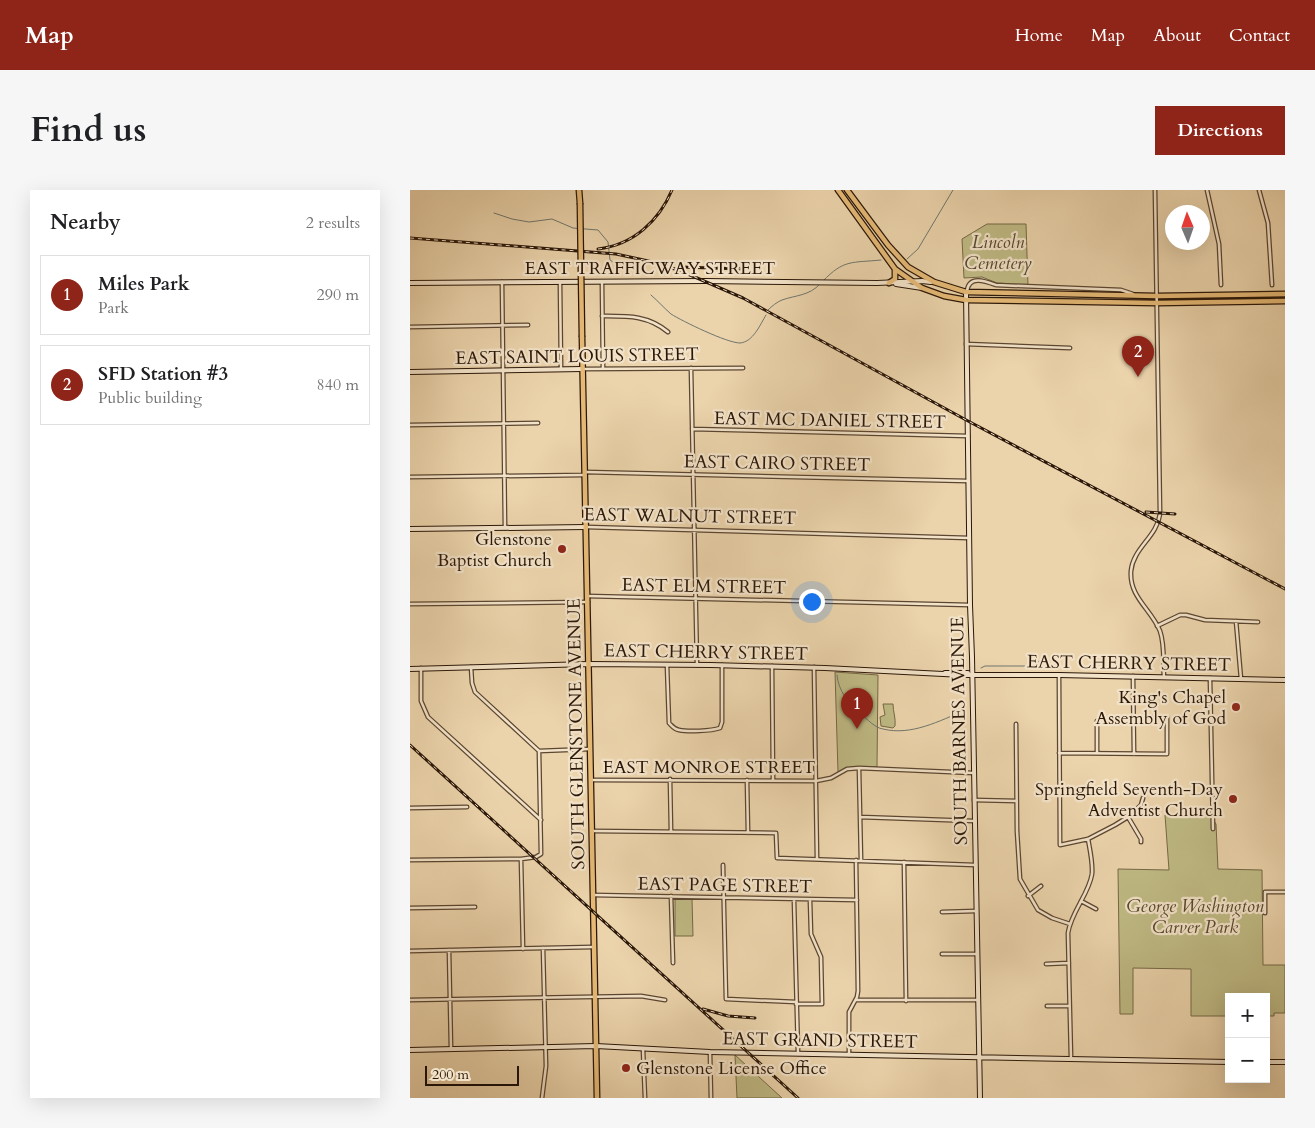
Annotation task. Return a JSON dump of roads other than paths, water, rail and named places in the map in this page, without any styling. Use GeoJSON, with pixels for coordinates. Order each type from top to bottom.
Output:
{"type":"FeatureCollection","features":[{"type":"Feature","properties":{"kind":"main road","name":"SOUTH GLENSTONE AVENUE"},"geometry":{"type":"LineString","coordinates":[[579,190],[597,1098]]}},
{"type":"Feature","properties":{"kind":"main road"},"geometry":{"type":"LineString","coordinates":[[838,190],[895,268],[922,288],[944,296],[966,300],[1157,303],[1285,301]]}},
{"type":"Feature","properties":{"kind":"main road"},"geometry":{"type":"LineString","coordinates":[[847,190],[900,260],[914,271],[934,282],[966,292],[1139,296],[1285,294]]}},
{"type":"Feature","properties":{"kind":"main road"},"geometry":{"type":"LineString","coordinates":[[889,283],[895,279],[895,268]]}},
{"type":"Feature","properties":{"kind":"street"},"geometry":{"type":"LineString","coordinates":[[1155,190],[1159,522],[1150,539],[1138,553],[1133,562],[1131,572],[1135,594],[1157,626],[1162,641],[1164,677]]}},
{"type":"Feature","properties":{"kind":"street"},"geometry":{"type":"LineString","coordinates":[[1207,190],[1219,244],[1221,284]]}},
{"type":"Feature","properties":{"kind":"street"},"geometry":{"type":"LineString","coordinates":[[1259,190],[1268,223],[1272,285]]}},
{"type":"Feature","properties":{"kind":"street"},"geometry":{"type":"LineString","coordinates":[[966,292],[968,285],[972,281],[978,280],[996,286],[1121,290],[1139,296]]}},
{"type":"Feature","properties":{"kind":"street"},"geometry":{"type":"LineString","coordinates":[[502,282],[505,528]]}},
{"type":"Feature","properties":{"kind":"street"},"geometry":{"type":"LineString","coordinates":[[560,282],[561,369]]}},
{"type":"Feature","properties":{"kind":"street"},"geometry":{"type":"LineString","coordinates":[[602,282],[603,369]]}},
{"type":"Feature","properties":{"kind":"street","name":"EAST TRAFFICWAY STREET"},"geometry":{"type":"LineString","coordinates":[[410,283],[934,282]]}},
{"type":"Feature","properties":{"kind":"street","name":"EAST TRAFFICWAY STREET"},"geometry":{"type":"LineString","coordinates":[[889,283],[922,288]]}},
{"type":"Feature","properties":{"kind":"street","name":"SOUTH BARNES AVENUE"},"geometry":{"type":"LineString","coordinates":[[966,292],[980,1098]]}},
{"type":"Feature","properties":{"kind":"street"},"geometry":{"type":"LineString","coordinates":[[602,316],[637,316],[659,325],[668,332]]}},
{"type":"Feature","properties":{"kind":"street"},"geometry":{"type":"LineString","coordinates":[[410,327],[528,325]]}},
{"type":"Feature","properties":{"kind":"street"},"geometry":{"type":"LineString","coordinates":[[966,344],[1070,348]]}},
{"type":"Feature","properties":{"kind":"street"},"geometry":{"type":"LineString","coordinates":[[691,368],[697,665]]}},
{"type":"Feature","properties":{"kind":"street","name":"EAST SAINT LOUIS STREET"},"geometry":{"type":"LineString","coordinates":[[410,372],[743,368]]}},
{"type":"Feature","properties":{"kind":"street"},"geometry":{"type":"LineString","coordinates":[[410,426],[538,423]]}},
{"type":"Feature","properties":{"kind":"street","name":"EAST MC DANIEL STREET"},"geometry":{"type":"LineString","coordinates":[[692,430],[968,436]]}},
{"type":"Feature","properties":{"kind":"street","name":"EAST CAIRO STREET"},"geometry":{"type":"LineString","coordinates":[[410,478],[693,473],[969,480]]}},
{"type":"Feature","properties":{"kind":"street","name":"EAST WALNUT STREET"},"geometry":{"type":"LineString","coordinates":[[410,529],[586,527],[969,538]]}},
{"type":"Feature","properties":{"kind":"street","name":"EAST ELM STREET"},"geometry":{"type":"LineString","coordinates":[[587,596],[970,604]]}},
{"type":"Feature","properties":{"kind":"street"},"geometry":{"type":"LineString","coordinates":[[410,604],[588,602]]}},
{"type":"Feature","properties":{"kind":"street"},"geometry":{"type":"LineString","coordinates":[[1157,626],[1180,615],[1204,620],[1258,622]]}},
{"type":"Feature","properties":{"kind":"street"},"geometry":{"type":"LineString","coordinates":[[1236,622],[1240,679]]}},
{"type":"Feature","properties":{"kind":"street","name":"EAST CHERRY STREET"},"geometry":{"type":"LineString","coordinates":[[410,669],[589,664],[722,665],[942,673],[963,672],[973,674],[1285,680]]}},
{"type":"Feature","properties":{"kind":"street"},"geometry":{"type":"LineString","coordinates":[[667,665],[669,723],[679,730],[713,730],[720,728],[722,722],[722,665]]}},
{"type":"Feature","properties":{"kind":"street"},"geometry":{"type":"LineString","coordinates":[[772,666],[773,780]]}},
{"type":"Feature","properties":{"kind":"street"},"geometry":{"type":"LineString","coordinates":[[410,860],[522,858],[539,856],[542,850],[539,751],[475,692],[472,685],[471,667]]}},
{"type":"Feature","properties":{"kind":"street"},"geometry":{"type":"LineString","coordinates":[[814,667],[817,859]]}},
{"type":"Feature","properties":{"kind":"street"},"geometry":{"type":"LineString","coordinates":[[422,668],[421,701],[428,717],[541,820]]}},
{"type":"Feature","properties":{"kind":"street"},"geometry":{"type":"LineString","coordinates":[[1059,675],[1060,845],[1088,839],[1128,817],[1141,805],[1143,798]]}},
{"type":"Feature","properties":{"kind":"street"},"geometry":{"type":"LineString","coordinates":[[1133,676],[1134,754]]}},
{"type":"Feature","properties":{"kind":"street"},"geometry":{"type":"LineString","coordinates":[[1210,678],[1213,829]]}},
{"type":"Feature","properties":{"kind":"street"},"geometry":{"type":"LineString","coordinates":[[1058,753],[1167,754],[1167,717],[1134,718]]}},
{"type":"Feature","properties":{"kind":"street"},"geometry":{"type":"LineString","coordinates":[[1097,721],[1097,752]]}},
{"type":"Feature","properties":{"kind":"street"},"geometry":{"type":"LineString","coordinates":[[1016,724],[1018,871],[1020,879],[1028,896],[1038,910],[1052,918],[1070,924]]}},
{"type":"Feature","properties":{"kind":"street","name":"EAST MONROE STREET"},"geometry":{"type":"LineString","coordinates":[[539,751],[591,749]]}},
{"type":"Feature","properties":{"kind":"street"},"geometry":{"type":"LineString","coordinates":[[859,768],[861,861]]}},
{"type":"Feature","properties":{"kind":"street","name":"EAST MONROE STREET"},"geometry":{"type":"LineString","coordinates":[[591,780],[816,781],[831,778],[847,769],[859,768],[974,773]]}},
{"type":"Feature","properties":{"kind":"street"},"geometry":{"type":"LineString","coordinates":[[670,779],[671,832]]}},
{"type":"Feature","properties":{"kind":"street"},"geometry":{"type":"LineString","coordinates":[[747,780],[748,832]]}},
{"type":"Feature","properties":{"kind":"street"},"geometry":{"type":"LineString","coordinates":[[974,800],[1017,801]]}},
{"type":"Feature","properties":{"kind":"street"},"geometry":{"type":"LineString","coordinates":[[410,808],[467,807]]}},
{"type":"Feature","properties":{"kind":"street"},"geometry":{"type":"LineString","coordinates":[[860,817],[974,821]]}},
{"type":"Feature","properties":{"kind":"street"},"geometry":{"type":"LineString","coordinates":[[1128,817],[1142,839],[1141,842]]}},
{"type":"Feature","properties":{"kind":"street"},"geometry":{"type":"LineString","coordinates":[[592,831],[776,833],[777,858],[975,865]]}},
{"type":"Feature","properties":{"kind":"street"},"geometry":{"type":"LineString","coordinates":[[1071,1060],[1070,924],[1092,875],[1091,851],[1088,839]]}},
{"type":"Feature","properties":{"kind":"street"},"geometry":{"type":"LineString","coordinates":[[522,858],[522,949]]}},
{"type":"Feature","properties":{"kind":"street"},"geometry":{"type":"LineString","coordinates":[[850,1055],[849,1012],[858,992],[856,860]]}},
{"type":"Feature","properties":{"kind":"street"},"geometry":{"type":"LineString","coordinates":[[904,862],[906,1001]]}},
{"type":"Feature","properties":{"kind":"street"},"geometry":{"type":"LineString","coordinates":[[723,865],[726,999],[822,1004],[821,957],[810,934],[810,900]]}},
{"type":"Feature","properties":{"kind":"street"},"geometry":{"type":"LineString","coordinates":[[1028,896],[1041,886]]}},
{"type":"Feature","properties":{"kind":"street"},"geometry":{"type":"LineString","coordinates":[[1265,913],[1265,892],[1285,892]]}},
{"type":"Feature","properties":{"kind":"street","name":"EAST PAGE STREET"},"geometry":{"type":"LineString","coordinates":[[593,895],[857,900]]}},
{"type":"Feature","properties":{"kind":"street"},"geometry":{"type":"LineString","coordinates":[[671,896],[673,963]]}},
{"type":"Feature","properties":{"kind":"street"},"geometry":{"type":"LineString","coordinates":[[794,900],[798,1054]]}},
{"type":"Feature","properties":{"kind":"street"},"geometry":{"type":"LineString","coordinates":[[1081,901],[1096,909]]}},
{"type":"Feature","properties":{"kind":"street"},"geometry":{"type":"LineString","coordinates":[[410,908],[475,906]]}},
{"type":"Feature","properties":{"kind":"street"},"geometry":{"type":"LineString","coordinates":[[942,912],[976,911]]}},
{"type":"Feature","properties":{"kind":"street"},"geometry":{"type":"LineString","coordinates":[[410,951],[594,947]]}},
{"type":"Feature","properties":{"kind":"street"},"geometry":{"type":"LineString","coordinates":[[542,1098],[546,1072],[543,948]]}},
{"type":"Feature","properties":{"kind":"street"},"geometry":{"type":"LineString","coordinates":[[450,950],[452,1049]]}},
{"type":"Feature","properties":{"kind":"street"},"geometry":{"type":"LineString","coordinates":[[942,954],[976,954]]}},
{"type":"Feature","properties":{"kind":"street"},"geometry":{"type":"LineString","coordinates":[[1046,964],[1069,964]]}},
{"type":"Feature","properties":{"kind":"street"},"geometry":{"type":"LineString","coordinates":[[410,1000],[641,996],[665,1000]]}},
{"type":"Feature","properties":{"kind":"street"},"geometry":{"type":"LineString","coordinates":[[856,1000],[978,1000]]}},
{"type":"Feature","properties":{"kind":"street"},"geometry":{"type":"LineString","coordinates":[[1047,1006],[1070,1006]]}},
{"type":"Feature","properties":{"kind":"street","name":"EAST GRAND STREET"},"geometry":{"type":"LineString","coordinates":[[410,1050],[596,1046],[710,1052],[1225,1062]]}},
{"type":"Feature","properties":{"kind":"street"},"geometry":{"type":"LineString","coordinates":[[643,1049],[645,1098]]}},
{"type":"Feature","properties":{"kind":"street"},"geometry":{"type":"LineString","coordinates":[[710,1052],[711,1098]]}},
{"type":"Feature","properties":{"kind":"street"},"geometry":{"type":"LineString","coordinates":[[1270,1062],[1285,1062]]}},
{"type":"Feature","properties":{"kind":"waterway"},"geometry":{"type":"LineString","coordinates":[[907,259],[918,249],[953,190]]}},
{"type":"Feature","properties":{"kind":"waterway"},"geometry":{"type":"LineString","coordinates":[[494,213],[529,222],[552,219],[573,228],[598,230],[608,242],[610,260],[630,274]]}},
{"type":"Feature","properties":{"kind":"waterway"},"geometry":{"type":"LineString","coordinates":[[823,281],[843,265],[881,260]]}},
{"type":"Feature","properties":{"kind":"waterway"},"geometry":{"type":"LineString","coordinates":[[768,310],[780,301],[807,293],[820,284]]}},
{"type":"Feature","properties":{"kind":"waterway"},"geometry":{"type":"LineString","coordinates":[[651,295],[671,314],[705,331],[734,342],[740,343],[749,340],[766,315]]}},
{"type":"Feature","properties":{"kind":"waterway"},"geometry":{"type":"LineString","coordinates":[[981,668],[985,666],[1031,666],[1042,660]]}},
{"type":"Feature","properties":{"kind":"waterway"},"geometry":{"type":"LineString","coordinates":[[837,675],[839,686],[848,702],[868,721],[880,728],[894,731],[915,729],[965,710]]}},
{"type":"Feature","properties":{"kind":"railway"},"geometry":{"type":"LineString","coordinates":[[598,249],[611,247],[643,230],[660,212],[672,190]]}},
{"type":"Feature","properties":{"kind":"railway"},"geometry":{"type":"LineString","coordinates":[[410,238],[616,254],[653,262],[681,271],[743,298],[968,421],[1285,589]]}},
{"type":"Feature","properties":{"kind":"railway"},"geometry":{"type":"LineString","coordinates":[[680,267],[744,269]]}},
{"type":"Feature","properties":{"kind":"railway"},"geometry":{"type":"LineString","coordinates":[[1146,512],[1175,514]]}},
{"type":"Feature","properties":{"kind":"railway"},"geometry":{"type":"LineString","coordinates":[[410,745],[798,1098]]}},
{"type":"Feature","properties":{"kind":"railway"},"geometry":{"type":"LineString","coordinates":[[703,1009],[728,1016],[755,1018]]}},
{"type":"Feature","properties":{"kind":"place","name":"SFD Station #3"},"geometry":{"type":"Point","coordinates":[1138,377]}},
{"type":"Feature","properties":{"kind":"place","name":"Glenstone Baptist Church"},"geometry":{"type":"Point","coordinates":[562,549]}},
{"type":"Feature","properties":{"kind":"place","name":"King's Chapel Assembly of God"},"geometry":{"type":"Point","coordinates":[1236,707]}},
{"type":"Feature","properties":{"kind":"place","name":"Miles Park"},"geometry":{"type":"Point","coordinates":[857,729]}},
{"type":"Feature","properties":{"kind":"place","name":"Springfield Seventh-Day Adventist Church"},"geometry":{"type":"Point","coordinates":[1233,799]}},
{"type":"Feature","properties":{"kind":"place","name":"Glenstone License Office"},"geometry":{"type":"Point","coordinates":[626,1068]}},
{"type":"Feature","properties":{"kind":"park label","name":"Lincoln Cemetery"},"geometry":{"type":"Point","coordinates":[998,252]}},
{"type":"Feature","properties":{"kind":"park label","name":"George Washington Carver Park"},"geometry":{"type":"Point","coordinates":[1195,916]}}]}
